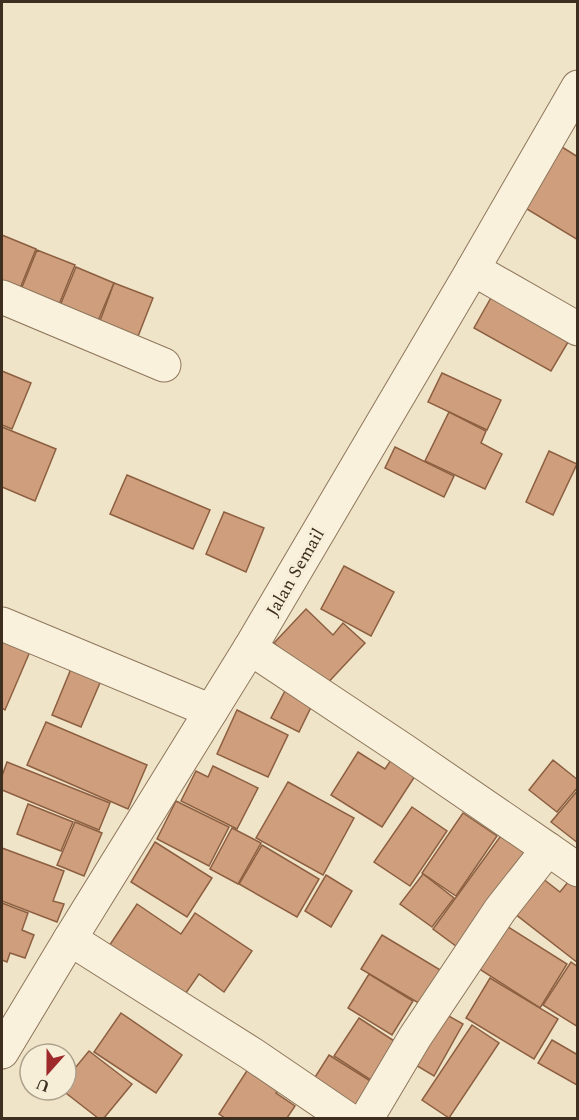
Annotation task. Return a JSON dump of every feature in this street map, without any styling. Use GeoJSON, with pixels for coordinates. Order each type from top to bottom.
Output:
{"type":"FeatureCollection","features":[{"type":"Feature","properties":{"kind":"street","name":"Jalan Semail"},"geometry":{"type":"LineString","coordinates":[[2,1052],[250,648],[578,87]]}},
{"type":"Feature","properties":{"kind":"street"},"geometry":{"type":"LineString","coordinates":[[473,269],[578,329]]}},
{"type":"Feature","properties":{"kind":"street"},"geometry":{"type":"LineString","coordinates":[[2,297],[164,365]]}},
{"type":"Feature","properties":{"kind":"street"},"geometry":{"type":"LineString","coordinates":[[2,624],[211,711]]}},
{"type":"Feature","properties":{"kind":"street"},"geometry":{"type":"LineString","coordinates":[[250,648],[578,870]]}},
{"type":"Feature","properties":{"kind":"street"},"geometry":{"type":"LineString","coordinates":[[367,1119],[415,1037],[500,910],[548,849]]}},
{"type":"Feature","properties":{"kind":"street"},"geometry":{"type":"LineString","coordinates":[[70,939],[252,1054],[346,1119]]}},
{"type":"Feature","properties":{"kind":"building"},"geometry":{"type":"Polygon","coordinates":[[[554,142],[578,157],[578,240],[517,203],[554,142]]]}},
{"type":"Feature","properties":{"kind":"building"},"geometry":{"type":"Polygon","coordinates":[[[2,235],[36,249],[17,296],[2,290],[2,235]]]}},
{"type":"Feature","properties":{"kind":"building"},"geometry":{"type":"Polygon","coordinates":[[[37,250],[75,265],[56,312],[18,297],[37,250]]]}},
{"type":"Feature","properties":{"kind":"building"},"geometry":{"type":"Polygon","coordinates":[[[76,267],[114,283],[95,328],[57,313],[76,267]]]}},
{"type":"Feature","properties":{"kind":"building"},"geometry":{"type":"Polygon","coordinates":[[[114,283],[153,298],[135,344],[97,329],[114,283]]]}},
{"type":"Feature","properties":{"kind":"building"},"geometry":{"type":"Polygon","coordinates":[[[497,287],[574,332],[551,371],[474,328],[497,287]]]}},
{"type":"Feature","properties":{"kind":"building"},"geometry":{"type":"Polygon","coordinates":[[[2,371],[31,383],[12,429],[2,425],[2,371]]]}},
{"type":"Feature","properties":{"kind":"building"},"geometry":{"type":"Polygon","coordinates":[[[442,373],[501,400],[487,430],[428,402],[442,373]]]}},
{"type":"Feature","properties":{"kind":"building"},"geometry":{"type":"Polygon","coordinates":[[[449,412],[486,431],[481,443],[502,454],[485,489],[425,461],[449,412]]]}},
{"type":"Feature","properties":{"kind":"building"},"geometry":{"type":"Polygon","coordinates":[[[2,427],[56,449],[35,501],[2,487],[2,427]]]}},
{"type":"Feature","properties":{"kind":"building"},"geometry":{"type":"Polygon","coordinates":[[[395,447],[454,476],[444,497],[385,468],[395,447]]]}},
{"type":"Feature","properties":{"kind":"building"},"geometry":{"type":"Polygon","coordinates":[[[549,451],[577,464],[553,515],[526,502],[549,451]]]}},
{"type":"Feature","properties":{"kind":"building"},"geometry":{"type":"Polygon","coordinates":[[[127,475],[210,510],[193,549],[110,514],[127,475]]]}},
{"type":"Feature","properties":{"kind":"building"},"geometry":{"type":"Polygon","coordinates":[[[224,512],[264,528],[246,572],[206,554],[224,512]]]}},
{"type":"Feature","properties":{"kind":"building"},"geometry":{"type":"Polygon","coordinates":[[[344,566],[394,592],[371,636],[321,609],[344,566]]]}},
{"type":"Feature","properties":{"kind":"building"},"geometry":{"type":"Polygon","coordinates":[[[306,609],[333,635],[343,623],[365,643],[323,688],[274,643],[306,609]]]}},
{"type":"Feature","properties":{"kind":"building"},"geometry":{"type":"Polygon","coordinates":[[[2,634],[32,647],[5,710],[2,708],[2,634]]]}},
{"type":"Feature","properties":{"kind":"building"},"geometry":{"type":"Polygon","coordinates":[[[73,664],[103,676],[81,727],[52,715],[73,664]]]}},
{"type":"Feature","properties":{"kind":"building"},"geometry":{"type":"Polygon","coordinates":[[[287,687],[314,701],[299,732],[271,718],[287,687]]]}},
{"type":"Feature","properties":{"kind":"building"},"geometry":{"type":"Polygon","coordinates":[[[237,710],[288,735],[268,777],[217,754],[237,710]]]}},
{"type":"Feature","properties":{"kind":"building"},"geometry":{"type":"Polygon","coordinates":[[[46,722],[147,765],[128,809],[27,765],[46,722]]]}},
{"type":"Feature","properties":{"kind":"building"},"geometry":{"type":"Polygon","coordinates":[[[358,752],[385,769],[393,757],[417,773],[382,827],[331,795],[358,752]]]}},
{"type":"Feature","properties":{"kind":"building"},"geometry":{"type":"Polygon","coordinates":[[[553,760],[578,780],[578,787],[557,812],[529,790],[553,760]]]}},
{"type":"Feature","properties":{"kind":"building"},"geometry":{"type":"Polygon","coordinates":[[[7,762],[110,803],[99,830],[2,790],[2,776],[7,762]]]}},
{"type":"Feature","properties":{"kind":"building"},"geometry":{"type":"Polygon","coordinates":[[[213,766],[258,788],[237,829],[181,801],[196,771],[208,777],[213,766]]]}},
{"type":"Feature","properties":{"kind":"building"},"geometry":{"type":"Polygon","coordinates":[[[288,782],[354,818],[323,875],[256,838],[288,782]]]}},
{"type":"Feature","properties":{"kind":"building"},"geometry":{"type":"Polygon","coordinates":[[[578,790],[578,843],[551,822],[578,790]]]}},
{"type":"Feature","properties":{"kind":"building"},"geometry":{"type":"Polygon","coordinates":[[[176,801],[229,827],[209,866],[157,839],[176,801]]]}},
{"type":"Feature","properties":{"kind":"building"},"geometry":{"type":"Polygon","coordinates":[[[28,804],[73,822],[61,851],[17,834],[28,804]]]}},
{"type":"Feature","properties":{"kind":"building"},"geometry":{"type":"Polygon","coordinates":[[[412,807],[447,831],[410,886],[374,862],[412,807]]]}},
{"type":"Feature","properties":{"kind":"building"},"geometry":{"type":"Polygon","coordinates":[[[463,813],[497,836],[456,896],[422,873],[463,813]]]}},
{"type":"Feature","properties":{"kind":"building"},"geometry":{"type":"Polygon","coordinates":[[[75,822],[102,833],[84,876],[57,865],[75,822]]]}},
{"type":"Feature","properties":{"kind":"building"},"geometry":{"type":"Polygon","coordinates":[[[232,828],[261,843],[238,884],[210,869],[232,828]]]}},
{"type":"Feature","properties":{"kind":"building"},"geometry":{"type":"Polygon","coordinates":[[[505,830],[536,853],[464,952],[433,929],[505,830]]]}},
{"type":"Feature","properties":{"kind":"building"},"geometry":{"type":"Polygon","coordinates":[[[155,842],[212,878],[187,917],[131,882],[155,842]]]}},
{"type":"Feature","properties":{"kind":"building"},"geometry":{"type":"Polygon","coordinates":[[[262,845],[319,879],[297,917],[239,884],[262,845]]]}},
{"type":"Feature","properties":{"kind":"building"},"geometry":{"type":"Polygon","coordinates":[[[2,848],[64,871],[53,901],[64,904],[57,922],[2,901],[2,848]]]}},
{"type":"Feature","properties":{"kind":"building"},"geometry":{"type":"Polygon","coordinates":[[[533,871],[560,892],[573,876],[578,879],[578,963],[506,907],[533,871]]]}},
{"type":"Feature","properties":{"kind":"building"},"geometry":{"type":"Polygon","coordinates":[[[423,874],[454,898],[432,927],[400,904],[423,874]]]}},
{"type":"Feature","properties":{"kind":"building"},"geometry":{"type":"Polygon","coordinates":[[[326,875],[352,891],[331,927],[305,911],[326,875]]]}},
{"type":"Feature","properties":{"kind":"building"},"geometry":{"type":"Polygon","coordinates":[[[2,903],[28,913],[22,930],[34,935],[25,958],[10,953],[7,962],[2,960],[2,903]]]}},
{"type":"Feature","properties":{"kind":"building"},"geometry":{"type":"Polygon","coordinates":[[[137,904],[181,934],[195,913],[252,951],[224,992],[199,974],[179,1003],[105,952],[137,904]]]}},
{"type":"Feature","properties":{"kind":"building"},"geometry":{"type":"Polygon","coordinates":[[[497,920],[567,964],[540,1008],[470,963],[497,920]]]}},
{"type":"Feature","properties":{"kind":"building"},"geometry":{"type":"Polygon","coordinates":[[[382,935],[447,974],[427,1008],[361,969],[382,935]]]}},
{"type":"Feature","properties":{"kind":"building"},"geometry":{"type":"Polygon","coordinates":[[[571,962],[578,967],[578,1027],[543,1005],[571,962]]]}},
{"type":"Feature","properties":{"kind":"building"},"geometry":{"type":"Polygon","coordinates":[[[369,974],[413,1001],[392,1035],[348,1008],[369,974]]]}},
{"type":"Feature","properties":{"kind":"building"},"geometry":{"type":"Polygon","coordinates":[[[490,978],[558,1019],[534,1059],[466,1018],[490,978]]]}},
{"type":"Feature","properties":{"kind":"building"},"geometry":{"type":"Polygon","coordinates":[[[438,1010],[463,1024],[434,1076],[409,1061],[438,1010]]]}},
{"type":"Feature","properties":{"kind":"building"},"geometry":{"type":"Polygon","coordinates":[[[121,1013],[182,1055],[156,1093],[94,1052],[121,1013]]]}},
{"type":"Feature","properties":{"kind":"building"},"geometry":{"type":"Polygon","coordinates":[[[359,1018],[405,1048],[380,1086],[334,1056],[359,1018]]]}},
{"type":"Feature","properties":{"kind":"building"},"geometry":{"type":"Polygon","coordinates":[[[472,1025],[499,1043],[449,1118],[422,1100],[472,1025]]]}},
{"type":"Feature","properties":{"kind":"building"},"geometry":{"type":"Polygon","coordinates":[[[552,1040],[578,1055],[577,1085],[538,1063],[552,1040]]]}},
{"type":"Feature","properties":{"kind":"building"},"geometry":{"type":"Polygon","coordinates":[[[89,1051],[132,1084],[104,1118],[98,1118],[77,1102],[78,1064],[89,1051]]]}},
{"type":"Feature","properties":{"kind":"building"},"geometry":{"type":"Polygon","coordinates":[[[329,1055],[372,1082],[355,1109],[312,1082],[329,1055]]]}},
{"type":"Feature","properties":{"kind":"building"},"geometry":{"type":"Polygon","coordinates":[[[250,1066],[281,1086],[276,1093],[295,1106],[287,1118],[225,1118],[219,1114],[250,1066]]]}}]}
